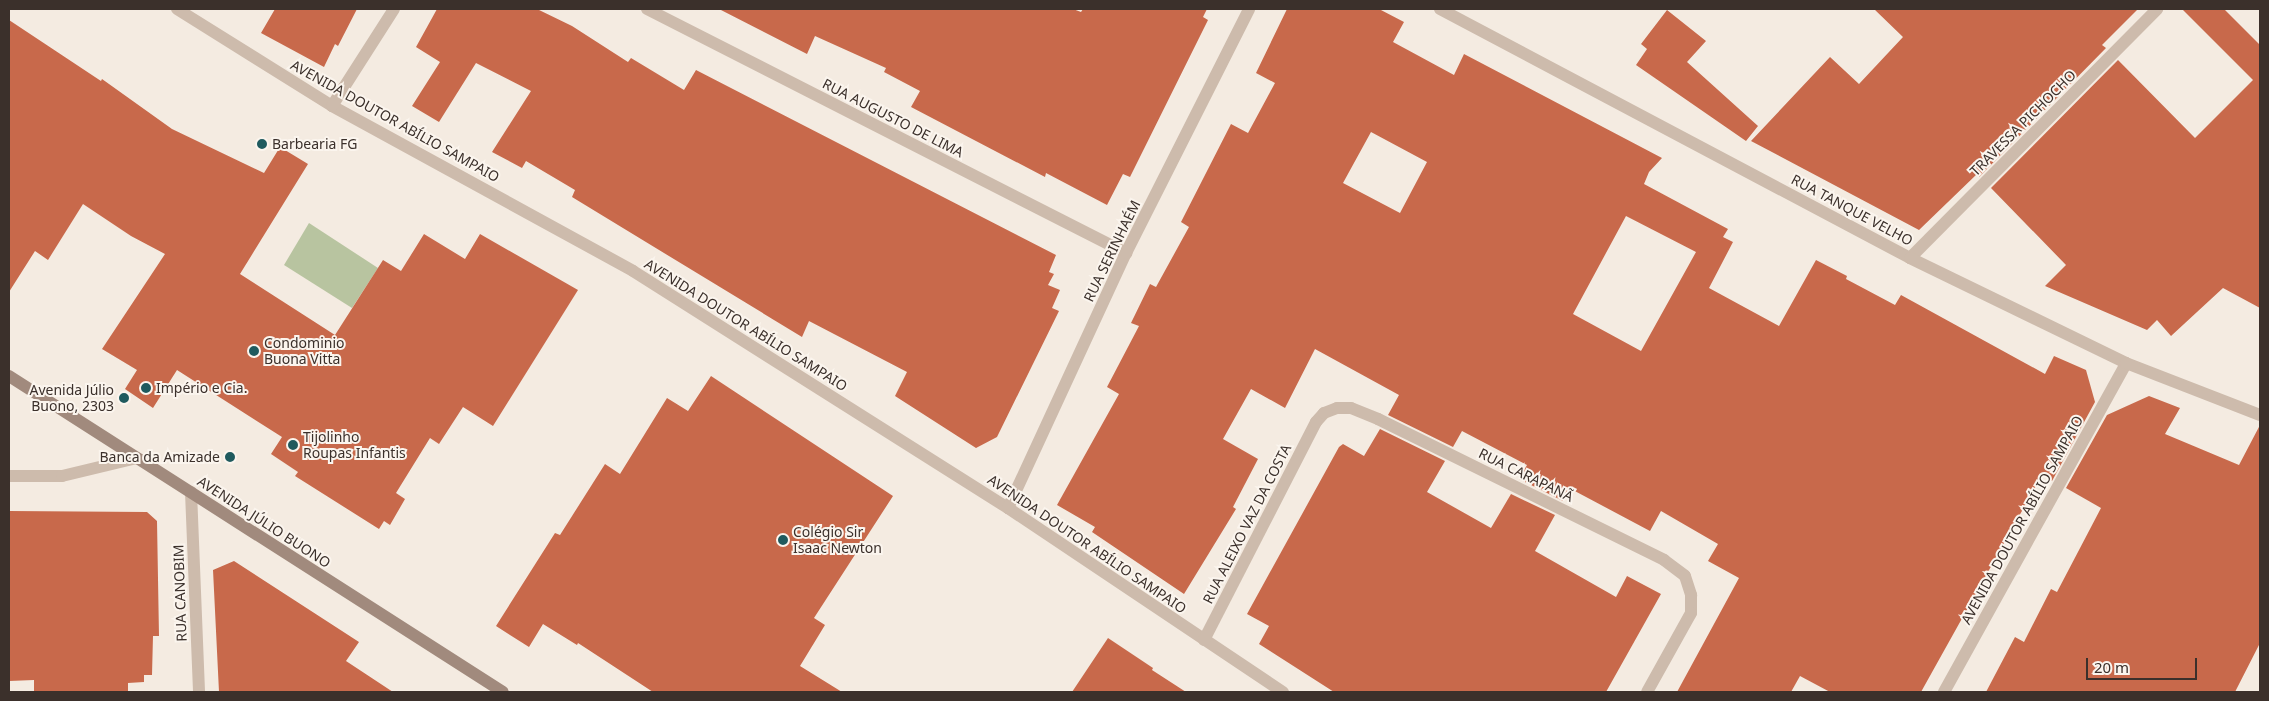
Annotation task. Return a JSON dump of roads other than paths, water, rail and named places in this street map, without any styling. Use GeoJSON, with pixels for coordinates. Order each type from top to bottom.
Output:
{"type":"FeatureCollection","features":[{"type":"Feature","properties":{"kind":"main road","name":"AVENIDA JÚLIO BUONO"},"geometry":{"type":"LineString","coordinates":[[9,376],[503,692]]}},
{"type":"Feature","properties":{"kind":"street","name":"AVENIDA DOUTOR ABÍLIO SAMPAIO"},"geometry":{"type":"LineString","coordinates":[[177,9],[332,106],[633,270],[1008,508],[1283,692]]}},
{"type":"Feature","properties":{"kind":"street"},"geometry":{"type":"LineString","coordinates":[[332,106],[394,9]]}},
{"type":"Feature","properties":{"kind":"street","name":"RUA AUGUSTO DE LIMA"},"geometry":{"type":"LineString","coordinates":[[647,9],[1126,254]]}},
{"type":"Feature","properties":{"kind":"street","name":"RUA SERINHAÉM"},"geometry":{"type":"LineString","coordinates":[[1008,508],[1126,254],[1250,9]]}},
{"type":"Feature","properties":{"kind":"street","name":"RUA TANQUE VELHO"},"geometry":{"type":"LineString","coordinates":[[1440,9],[1910,258],[2126,363],[2260,415]]}},
{"type":"Feature","properties":{"kind":"street","name":"TRAVESSA PICHOCHO"},"geometry":{"type":"LineString","coordinates":[[1910,258],[2157,9]]}},
{"type":"Feature","properties":{"kind":"street","name":"AVENIDA DOUTOR ABÍLIO SAMPAIO"},"geometry":{"type":"LineString","coordinates":[[1944,692],[2126,363]]}},
{"type":"Feature","properties":{"kind":"street","name":"RUA CARAPANÃ"},"geometry":{"type":"LineString","coordinates":[[1316,422],[1324,413],[1337,408],[1351,408],[1378,419],[1664,560],[1685,576],[1691,595],[1691,613],[1647,692]]}},
{"type":"Feature","properties":{"kind":"street","name":"RUA ALEIXO VAZ DA COSTA"},"geometry":{"type":"LineString","coordinates":[[1204,640],[1316,422]]}},
{"type":"Feature","properties":{"kind":"street"},"geometry":{"type":"LineString","coordinates":[[9,476],[62,476],[137,458]]}},
{"type":"Feature","properties":{"kind":"street","name":"RUA CANOBIM"},"geometry":{"type":"LineString","coordinates":[[191,492],[199,692]]}},
{"type":"Feature","properties":{"kind":"place","name":"Barbearia FG"},"geometry":{"type":"Point","coordinates":[262,144]}},
{"type":"Feature","properties":{"kind":"place","name":"Condominio Buona Vitta"},"geometry":{"type":"Point","coordinates":[254,351]}},
{"type":"Feature","properties":{"kind":"place","name":"Império e Cia."},"geometry":{"type":"Point","coordinates":[146,388]}},
{"type":"Feature","properties":{"kind":"place","name":"Avenida Júlio Buono, 2303"},"geometry":{"type":"Point","coordinates":[124,398]}},
{"type":"Feature","properties":{"kind":"place","name":"Tijolinho Roupas Infantis"},"geometry":{"type":"Point","coordinates":[293,445]}},
{"type":"Feature","properties":{"kind":"place","name":"Banca da Amizade"},"geometry":{"type":"Point","coordinates":[230,457]}},
{"type":"Feature","properties":{"kind":"place","name":"Colégio Sir Isaac Newton"},"geometry":{"type":"Point","coordinates":[783,540]}}]}
